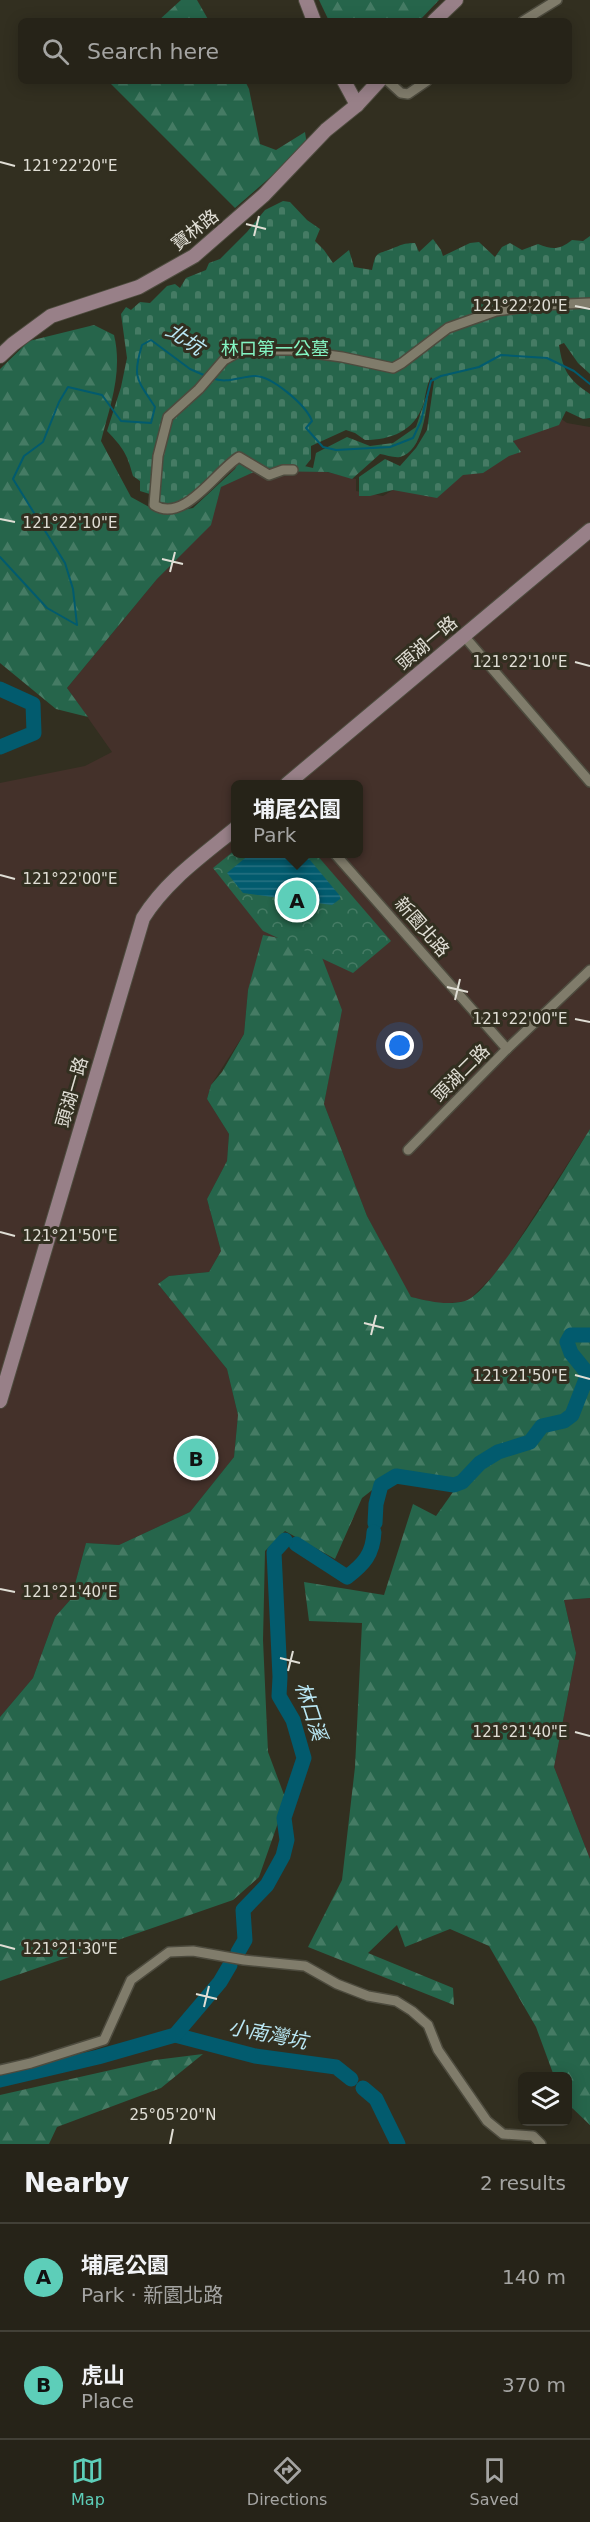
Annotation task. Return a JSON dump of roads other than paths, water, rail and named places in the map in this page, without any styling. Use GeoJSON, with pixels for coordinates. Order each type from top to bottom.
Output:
{"type":"FeatureCollection","features":[{"type":"Feature","properties":{"kind":"street"},"geometry":{"type":"LineString","coordinates":[[306,0],[313,18]]}},
{"type":"Feature","properties":{"kind":"street"},"geometry":{"type":"LineString","coordinates":[[437,18],[456,0]]}},
{"type":"Feature","properties":{"kind":"street"},"geometry":{"type":"LineString","coordinates":[[529,18],[557,0]]}},
{"type":"Feature","properties":{"kind":"street"},"geometry":{"type":"LineString","coordinates":[[346,84],[357,105]]}},
{"type":"Feature","properties":{"kind":"street","name":"寶林路"},"geometry":{"type":"LineString","coordinates":[[0,356],[51,316],[139,287],[194,256],[264,195],[326,130],[357,105],[376,84]]}},
{"type":"Feature","properties":{"kind":"street"},"geometry":{"type":"LineString","coordinates":[[391,84],[400,93],[408,94],[423,84]]}},
{"type":"Feature","properties":{"kind":"street"},"geometry":{"type":"LineString","coordinates":[[293,470],[269,475],[239,457],[203,492],[172,510],[162,510],[154,505],[158,456],[168,417],[224,360],[242,350],[291,350],[342,357],[393,368],[448,328],[496,311],[542,305],[590,303]]}},
{"type":"Feature","properties":{"kind":"street","name":"頭湖一路"},"geometry":{"type":"LineString","coordinates":[[292,780],[590,530]]}},
{"type":"Feature","properties":{"kind":"street"},"geometry":{"type":"LineString","coordinates":[[464,636],[590,782]]}},
{"type":"Feature","properties":{"kind":"street","name":"頭湖一路"},"geometry":{"type":"LineString","coordinates":[[0,1401],[143,918],[154,899],[169,884],[231,832]]}},
{"type":"Feature","properties":{"kind":"street","name":"新園北路"},"geometry":{"type":"LineString","coordinates":[[339,858],[507,1049]]}},
{"type":"Feature","properties":{"kind":"street","name":"頭湖二路"},"geometry":{"type":"LineString","coordinates":[[408,1150],[507,1049],[590,970]]}},
{"type":"Feature","properties":{"kind":"street"},"geometry":{"type":"LineString","coordinates":[[0,2070],[31,2063],[104,2040],[131,1980],[169,1952],[193,1951],[244,1960],[304,1966],[337,1984],[368,1996],[396,2001],[412,2011],[428,2025],[438,2050],[487,2121],[503,2134],[533,2136],[541,2144]]}},
{"type":"Feature","properties":{"kind":"water"},"geometry":{"type":"Polygon","coordinates":[[[245,858],[308,858],[340,896],[340,899],[332,905],[243,893],[227,873],[245,858]]]}},
{"type":"Feature","properties":{"kind":"waterway","name":"北坑"},"geometry":{"type":"LineString","coordinates":[[0,557],[47,608],[77,625],[73,589],[65,563],[13,479],[24,456],[43,442],[59,402],[68,387],[102,395],[121,421],[151,423],[155,407],[140,384],[137,372],[142,345],[151,340],[190,369],[206,376]]}},
{"type":"Feature","properties":{"kind":"waterway","name":"北坑"},"geometry":{"type":"LineString","coordinates":[[212,378],[227,380],[254,376],[269,380],[303,407],[312,421],[306,428],[323,447],[336,450],[390,447],[413,438],[421,421],[431,381],[441,376],[479,367],[501,355],[547,358],[574,371],[590,384]]}},
{"type":"Feature","properties":{"kind":"waterway","name":"北坑"},"geometry":{"type":"LineString","coordinates":[[0,689],[33,704],[34,733],[0,747]]}},
{"type":"Feature","properties":{"kind":"waterway","name":"林口溪"},"geometry":{"type":"LineString","coordinates":[[375,1523],[376,1504],[381,1485],[396,1476],[454,1485],[462,1482],[480,1463],[498,1452],[530,1442],[542,1426],[564,1421],[572,1415],[588,1374],[571,1353],[567,1342],[571,1335],[590,1335]]}},
{"type":"Feature","properties":{"kind":"waterway","name":"林口溪"},"geometry":{"type":"LineString","coordinates":[[296,1544],[347,1577],[358,1568],[370,1552],[374,1532]]}},
{"type":"Feature","properties":{"kind":"waterway","name":"林口溪"},"geometry":{"type":"LineString","coordinates":[[238,1952],[245,1940],[243,1910],[267,1885],[283,1856],[287,1840],[284,1818],[304,1758],[293,1720],[279,1696],[274,1552],[285,1540]]}},
{"type":"Feature","properties":{"kind":"waterway","name":"林口溪"},"geometry":{"type":"LineString","coordinates":[[0,2080],[98,2057],[175,2035],[220,1982],[230,1965]]}},
{"type":"Feature","properties":{"kind":"waterway","name":"小南灣坑"},"geometry":{"type":"LineString","coordinates":[[175,2035],[255,2056],[336,2067],[351,2079]]}},
{"type":"Feature","properties":{"kind":"waterway","name":"小南灣坑"},"geometry":{"type":"LineString","coordinates":[[363,2088],[376,2099],[398,2144]]}},
{"type":"Feature","properties":{"kind":"place","name":"埔尾公園"},"geometry":{"type":"Point","coordinates":[297,900]}},
{"type":"Feature","properties":{"kind":"place","name":"虎山"},"geometry":{"type":"Point","coordinates":[196,1458]}},
{"type":"Feature","properties":{"kind":"park label","name":"林口第一公墓"},"geometry":{"type":"Point","coordinates":[275,349]}}]}
